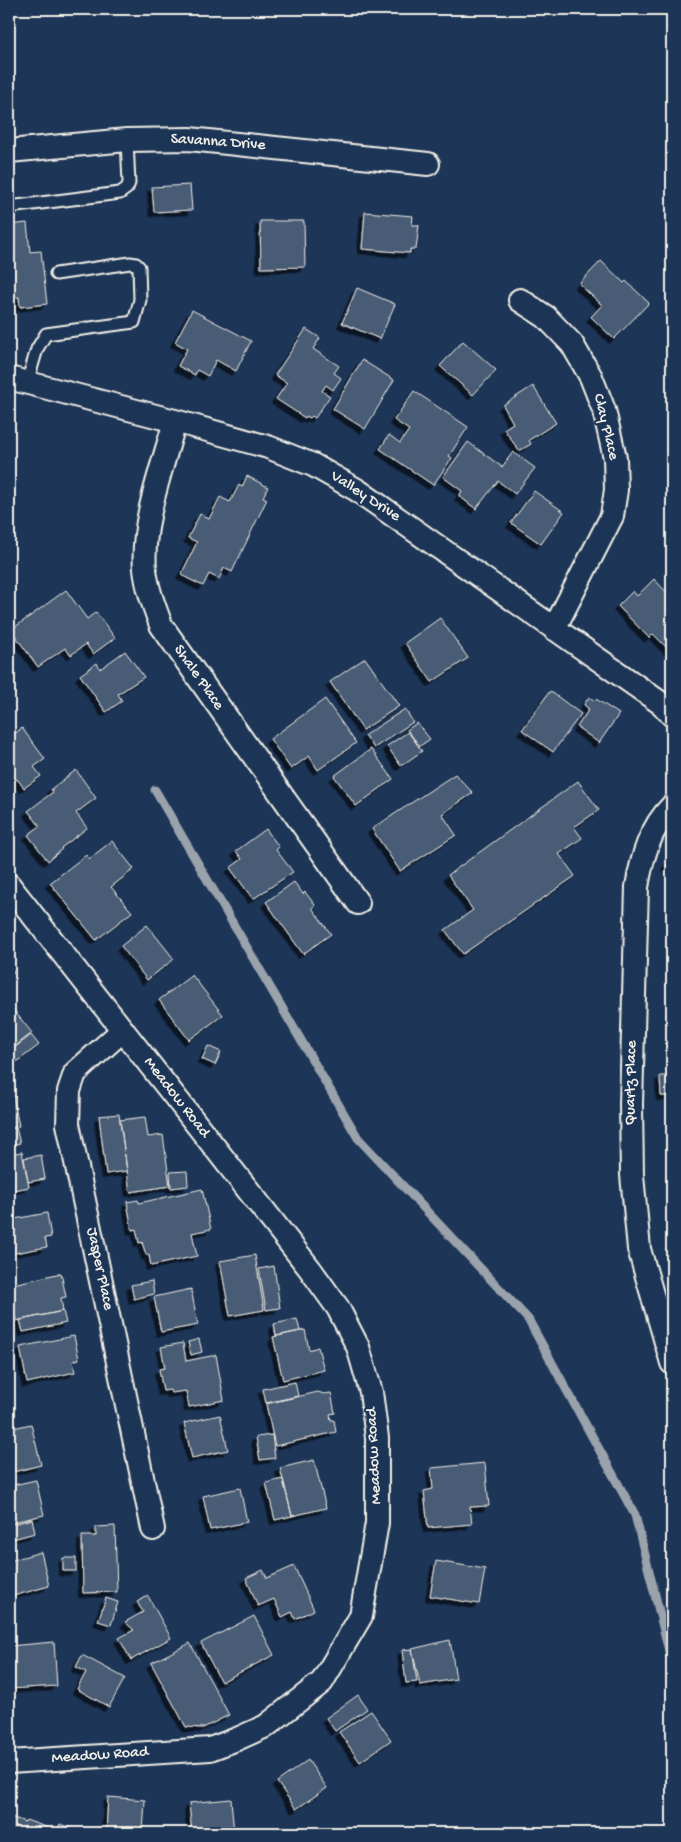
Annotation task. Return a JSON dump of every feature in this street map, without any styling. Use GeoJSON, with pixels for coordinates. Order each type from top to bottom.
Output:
{"type":"FeatureCollection","features":[{"type":"Feature","properties":{"kind":"street","name":"Savanna Drive"},"geometry":{"type":"LineString","coordinates":[[9,151],[127,140],[189,139],[428,164]]}},
{"type":"Feature","properties":{"kind":"street","name":"Clay Place"},"geometry":{"type":"LineString","coordinates":[[520,300],[546,317],[572,344],[590,376],[604,410],[615,458],[616,490],[612,516],[554,629]]}},
{"type":"Feature","properties":{"kind":"street","name":"Valley Drive"},"geometry":{"type":"LineString","coordinates":[[18,380],[268,447],[313,465],[357,490],[662,704],[672,716]]}},
{"type":"Feature","properties":{"kind":"street","name":"Shale Place"},"geometry":{"type":"LineString","coordinates":[[175,421],[146,526],[145,568],[151,597],[161,625],[358,903]]}},
{"type":"Feature","properties":{"kind":"street","name":"Quartz Place"},"geometry":{"type":"LineString","coordinates":[[672,806],[650,836],[637,887],[631,1104],[632,1175],[638,1249],[672,1363]]}},
{"type":"Feature","properties":{"kind":"street","name":"Meadow Road"},"geometry":{"type":"LineString","coordinates":[[9,885],[304,1261],[338,1308],[358,1347],[371,1392],[377,1438],[377,1523],[360,1616],[322,1682],[266,1726],[237,1740],[210,1749],[9,1762]]}},
{"type":"Feature","properties":{"kind":"street","name":"Jasper Place"},"geometry":{"type":"LineString","coordinates":[[123,1030],[75,1072],[69,1091],[68,1124],[154,1528]]}},
{"type":"Feature","properties":{"kind":"lane"},"geometry":{"type":"LineString","coordinates":[[9,207],[124,191],[129,183],[127,140]]}},
{"type":"Feature","properties":{"kind":"lane"},"geometry":{"type":"LineString","coordinates":[[18,380],[46,334],[134,322],[140,300],[139,266],[136,264],[130,263],[56,274]]}},
{"type":"Feature","properties":{"kind":"building"},"geometry":{"type":"Polygon","coordinates":[[[190,185],[192,210],[154,212],[152,187],[190,185]]]}},
{"type":"Feature","properties":{"kind":"building"},"geometry":{"type":"Polygon","coordinates":[[[365,212],[413,216],[412,225],[419,225],[416,249],[410,249],[410,253],[362,249],[365,212]]]}},
{"type":"Feature","properties":{"kind":"building"},"geometry":{"type":"Polygon","coordinates":[[[260,221],[304,221],[305,267],[261,268],[260,221]]]}},
{"type":"Feature","properties":{"kind":"building"},"geometry":{"type":"Polygon","coordinates":[[[27,223],[30,252],[41,251],[47,304],[20,307],[19,297],[9,298],[9,225],[27,223]]]}},
{"type":"Feature","properties":{"kind":"building"},"geometry":{"type":"Polygon","coordinates":[[[601,261],[649,303],[614,339],[591,317],[602,305],[579,284],[601,261]]]}},
{"type":"Feature","properties":{"kind":"building"},"geometry":{"type":"Polygon","coordinates":[[[357,288],[395,304],[380,339],[342,323],[357,288]]]}},
{"type":"Feature","properties":{"kind":"building"},"geometry":{"type":"Polygon","coordinates":[[[192,310],[251,341],[236,371],[216,360],[208,376],[197,370],[195,375],[178,366],[187,349],[175,342],[192,310]]]}},
{"type":"Feature","properties":{"kind":"building"},"geometry":{"type":"Polygon","coordinates":[[[306,329],[320,338],[313,349],[339,366],[334,373],[341,378],[333,390],[326,385],[322,391],[330,396],[315,418],[306,416],[305,418],[276,399],[287,383],[275,375],[306,329]]]}},
{"type":"Feature","properties":{"kind":"building"},"geometry":{"type":"Polygon","coordinates":[[[463,341],[496,370],[473,395],[440,366],[463,341]]]}},
{"type":"Feature","properties":{"kind":"building"},"geometry":{"type":"Polygon","coordinates":[[[362,360],[394,380],[365,429],[333,409],[362,360]]]}},
{"type":"Feature","properties":{"kind":"building"},"geometry":{"type":"Polygon","coordinates":[[[533,386],[556,423],[529,440],[531,444],[519,451],[504,429],[513,423],[503,405],[533,386]]]}},
{"type":"Feature","properties":{"kind":"building"},"geometry":{"type":"Polygon","coordinates":[[[414,391],[468,427],[449,456],[452,458],[433,485],[380,449],[389,435],[400,443],[409,430],[394,420],[414,391]]]}},
{"type":"Feature","properties":{"kind":"building"},"geometry":{"type":"Polygon","coordinates":[[[468,442],[502,467],[513,452],[535,468],[515,494],[498,481],[476,509],[459,496],[462,491],[443,477],[468,442]]]}},
{"type":"Feature","properties":{"kind":"building"},"geometry":{"type":"Polygon","coordinates":[[[247,476],[268,487],[263,497],[267,499],[232,572],[224,568],[219,579],[209,574],[203,586],[181,575],[197,542],[188,538],[200,514],[209,519],[220,497],[230,502],[239,485],[242,487],[247,476]]]}},
{"type":"Feature","properties":{"kind":"building"},"geometry":{"type":"Polygon","coordinates":[[[534,491],[564,512],[541,544],[511,523],[534,491]]]}},
{"type":"Feature","properties":{"kind":"building"},"geometry":{"type":"Polygon","coordinates":[[[654,579],[672,598],[672,653],[653,634],[649,638],[618,606],[633,591],[637,596],[654,579]]]}},
{"type":"Feature","properties":{"kind":"building"},"geometry":{"type":"Polygon","coordinates":[[[66,590],[87,619],[96,612],[115,638],[93,654],[86,644],[71,655],[65,648],[38,667],[11,630],[66,590]]]}},
{"type":"Feature","properties":{"kind":"building"},"geometry":{"type":"Polygon","coordinates":[[[440,618],[468,658],[432,682],[405,643],[440,618]]]}},
{"type":"Feature","properties":{"kind":"building"},"geometry":{"type":"Polygon","coordinates":[[[125,651],[144,677],[118,694],[122,701],[106,712],[80,675],[97,663],[100,669],[125,651]]]}},
{"type":"Feature","properties":{"kind":"building"},"geometry":{"type":"Polygon","coordinates":[[[365,658],[399,706],[363,730],[330,682],[365,658]]]}},
{"type":"Feature","properties":{"kind":"building"},"geometry":{"type":"Polygon","coordinates":[[[550,691],[581,714],[553,752],[522,730],[550,691]]]}},
{"type":"Feature","properties":{"kind":"building"},"geometry":{"type":"Polygon","coordinates":[[[589,697],[595,701],[596,699],[619,714],[599,743],[577,727],[589,709],[584,705],[589,697]]]}},
{"type":"Feature","properties":{"kind":"building"},"geometry":{"type":"Polygon","coordinates":[[[325,699],[356,743],[318,770],[309,756],[291,769],[270,739],[325,699]]]}},
{"type":"Feature","properties":{"kind":"building"},"geometry":{"type":"Polygon","coordinates":[[[405,709],[413,722],[374,748],[365,735],[405,709]]]}},
{"type":"Feature","properties":{"kind":"building"},"geometry":{"type":"Polygon","coordinates":[[[417,723],[430,739],[420,746],[407,730],[417,723]]]}},
{"type":"Feature","properties":{"kind":"building"},"geometry":{"type":"Polygon","coordinates":[[[22,728],[45,759],[34,767],[41,776],[24,788],[17,779],[9,783],[9,738],[22,728]]]}},
{"type":"Feature","properties":{"kind":"building"},"geometry":{"type":"Polygon","coordinates":[[[408,732],[422,751],[401,766],[387,746],[408,732]]]}},
{"type":"Feature","properties":{"kind":"building"},"geometry":{"type":"Polygon","coordinates":[[[371,749],[393,779],[356,806],[334,776],[371,749]]]}},
{"type":"Feature","properties":{"kind":"building"},"geometry":{"type":"Polygon","coordinates":[[[76,770],[96,798],[76,813],[87,828],[61,848],[48,861],[28,835],[40,826],[28,811],[53,792],[51,789],[76,770]]]}},
{"type":"Feature","properties":{"kind":"building"},"geometry":{"type":"Polygon","coordinates":[[[455,774],[473,793],[442,814],[456,835],[400,871],[372,829],[455,774]]]}},
{"type":"Feature","properties":{"kind":"building"},"geometry":{"type":"Polygon","coordinates":[[[578,781],[599,810],[574,827],[582,838],[559,854],[575,876],[463,954],[445,930],[473,910],[448,875],[578,781]]]}},
{"type":"Feature","properties":{"kind":"building"},"geometry":{"type":"Polygon","coordinates":[[[266,829],[279,847],[276,850],[293,872],[253,899],[230,868],[242,859],[236,851],[266,829]]]}},
{"type":"Feature","properties":{"kind":"building"},"geometry":{"type":"Polygon","coordinates":[[[112,841],[134,869],[111,887],[132,912],[96,940],[50,883],[86,855],[89,859],[112,841]]]}},
{"type":"Feature","properties":{"kind":"building"},"geometry":{"type":"Polygon","coordinates":[[[672,857],[672,870],[666,866],[672,857]]]}},
{"type":"Feature","properties":{"kind":"building"},"geometry":{"type":"Polygon","coordinates":[[[294,882],[315,905],[312,908],[331,934],[303,954],[266,902],[294,882]]]}},
{"type":"Feature","properties":{"kind":"building"},"geometry":{"type":"Polygon","coordinates":[[[147,925],[174,959],[147,980],[121,946],[147,925]]]}},
{"type":"Feature","properties":{"kind":"building"},"geometry":{"type":"Polygon","coordinates":[[[9,964],[14,972],[9,975],[9,964]]]}},
{"type":"Feature","properties":{"kind":"building"},"geometry":{"type":"Polygon","coordinates":[[[192,975],[223,1015],[189,1040],[159,1000],[192,975]]]}},
{"type":"Feature","properties":{"kind":"building"},"geometry":{"type":"Polygon","coordinates":[[[9,1004],[32,1033],[9,1051],[9,1004]]]}},
{"type":"Feature","properties":{"kind":"building"},"geometry":{"type":"Polygon","coordinates":[[[31,1035],[39,1045],[9,1068],[9,1052],[31,1035]]]}},
{"type":"Feature","properties":{"kind":"building"},"geometry":{"type":"Polygon","coordinates":[[[208,1046],[221,1052],[215,1065],[202,1059],[208,1046]]]}},
{"type":"Feature","properties":{"kind":"building"},"geometry":{"type":"Polygon","coordinates":[[[660,1076],[672,1076],[672,1096],[661,1096],[660,1076]]]}},
{"type":"Feature","properties":{"kind":"building"},"geometry":{"type":"Polygon","coordinates":[[[9,1087],[11,1087],[19,1126],[9,1128],[9,1087]]]}},
{"type":"Feature","properties":{"kind":"building"},"geometry":{"type":"Polygon","coordinates":[[[119,1114],[127,1171],[106,1174],[99,1116],[119,1114]]]}},
{"type":"Feature","properties":{"kind":"building"},"geometry":{"type":"Polygon","coordinates":[[[145,1117],[148,1137],[163,1135],[170,1186],[130,1192],[120,1120],[145,1117]]]}},
{"type":"Feature","properties":{"kind":"building"},"geometry":{"type":"Polygon","coordinates":[[[16,1128],[20,1143],[9,1146],[9,1129],[16,1128]]]}},
{"type":"Feature","properties":{"kind":"building"},"geometry":{"type":"Polygon","coordinates":[[[22,1152],[29,1187],[9,1191],[9,1154],[22,1152]]]}},
{"type":"Feature","properties":{"kind":"building"},"geometry":{"type":"Polygon","coordinates":[[[41,1155],[45,1179],[28,1182],[24,1158],[41,1155]]]}},
{"type":"Feature","properties":{"kind":"building"},"geometry":{"type":"Polygon","coordinates":[[[187,1171],[188,1186],[171,1188],[170,1172],[187,1171]]]}},
{"type":"Feature","properties":{"kind":"building"},"geometry":{"type":"Polygon","coordinates":[[[202,1189],[211,1229],[192,1233],[197,1256],[151,1266],[149,1255],[146,1255],[142,1242],[139,1243],[136,1229],[132,1230],[127,1202],[138,1200],[139,1203],[202,1189]]]}},
{"type":"Feature","properties":{"kind":"building"},"geometry":{"type":"Polygon","coordinates":[[[47,1213],[51,1237],[45,1238],[47,1247],[9,1254],[9,1220],[47,1213]]]}},
{"type":"Feature","properties":{"kind":"building"},"geometry":{"type":"Polygon","coordinates":[[[255,1255],[264,1310],[230,1316],[220,1261],[255,1255]]]}},
{"type":"Feature","properties":{"kind":"building"},"geometry":{"type":"Polygon","coordinates":[[[274,1266],[280,1308],[266,1310],[259,1269],[274,1266]]]}},
{"type":"Feature","properties":{"kind":"building"},"geometry":{"type":"Polygon","coordinates":[[[61,1273],[66,1297],[61,1298],[63,1311],[16,1321],[9,1285],[61,1273]]]}},
{"type":"Feature","properties":{"kind":"building"},"geometry":{"type":"Polygon","coordinates":[[[152,1281],[154,1294],[134,1299],[131,1285],[152,1281]]]}},
{"type":"Feature","properties":{"kind":"building"},"geometry":{"type":"Polygon","coordinates":[[[191,1289],[198,1325],[161,1332],[154,1297],[191,1289]]]}},
{"type":"Feature","properties":{"kind":"building"},"geometry":{"type":"Polygon","coordinates":[[[63,1311],[66,1323],[23,1332],[20,1320],[63,1311]]]}},
{"type":"Feature","properties":{"kind":"building"},"geometry":{"type":"Polygon","coordinates":[[[297,1319],[300,1331],[276,1336],[274,1324],[297,1319]]]}},
{"type":"Feature","properties":{"kind":"building"},"geometry":{"type":"Polygon","coordinates":[[[305,1330],[309,1350],[318,1347],[324,1370],[283,1380],[273,1337],[305,1330]]]}},
{"type":"Feature","properties":{"kind":"building"},"geometry":{"type":"Polygon","coordinates":[[[74,1336],[79,1359],[73,1361],[75,1372],[27,1383],[20,1347],[74,1336]]]}},
{"type":"Feature","properties":{"kind":"building"},"geometry":{"type":"Polygon","coordinates":[[[199,1339],[202,1352],[191,1355],[188,1342],[199,1339]]]}},
{"type":"Feature","properties":{"kind":"building"},"geometry":{"type":"Polygon","coordinates":[[[183,1343],[186,1361],[216,1355],[224,1400],[189,1407],[186,1391],[171,1393],[170,1390],[163,1391],[159,1369],[165,1368],[161,1347],[183,1343]]]}},
{"type":"Feature","properties":{"kind":"building"},"geometry":{"type":"Polygon","coordinates":[[[295,1382],[298,1396],[266,1403],[263,1389],[295,1382]]]}},
{"type":"Feature","properties":{"kind":"building"},"geometry":{"type":"Polygon","coordinates":[[[318,1392],[324,1394],[331,1393],[335,1413],[330,1414],[331,1420],[334,1420],[336,1432],[275,1446],[266,1404],[318,1392]]]}},
{"type":"Feature","properties":{"kind":"building"},"geometry":{"type":"Polygon","coordinates":[[[220,1415],[228,1450],[192,1458],[184,1423],[220,1415]]]}},
{"type":"Feature","properties":{"kind":"building"},"geometry":{"type":"Polygon","coordinates":[[[31,1424],[41,1465],[9,1473],[9,1429],[31,1424]]]}},
{"type":"Feature","properties":{"kind":"building"},"geometry":{"type":"Polygon","coordinates":[[[272,1435],[275,1458],[260,1460],[256,1437],[272,1435]]]}},
{"type":"Feature","properties":{"kind":"building"},"geometry":{"type":"Polygon","coordinates":[[[314,1460],[326,1508],[292,1516],[280,1468],[314,1460]]]}},
{"type":"Feature","properties":{"kind":"building"},"geometry":{"type":"Polygon","coordinates":[[[485,1463],[489,1506],[470,1507],[472,1524],[428,1528],[424,1491],[433,1489],[431,1468],[485,1463]]]}},
{"type":"Feature","properties":{"kind":"building"},"geometry":{"type":"Polygon","coordinates":[[[283,1479],[292,1516],[275,1520],[266,1483],[283,1479]]]}},
{"type":"Feature","properties":{"kind":"building"},"geometry":{"type":"Polygon","coordinates":[[[36,1480],[44,1515],[9,1523],[9,1486],[36,1480]]]}},
{"type":"Feature","properties":{"kind":"building"},"geometry":{"type":"Polygon","coordinates":[[[240,1488],[247,1522],[210,1530],[203,1496],[240,1488]]]}},
{"type":"Feature","properties":{"kind":"building"},"geometry":{"type":"Polygon","coordinates":[[[32,1519],[35,1533],[9,1540],[9,1525],[32,1519]]]}},
{"type":"Feature","properties":{"kind":"building"},"geometry":{"type":"Polygon","coordinates":[[[115,1526],[117,1592],[83,1593],[82,1536],[96,1536],[96,1527],[115,1526]]]}},
{"type":"Feature","properties":{"kind":"building"},"geometry":{"type":"Polygon","coordinates":[[[41,1552],[49,1586],[13,1596],[9,1580],[9,1561],[41,1552]]]}},
{"type":"Feature","properties":{"kind":"building"},"geometry":{"type":"Polygon","coordinates":[[[63,1558],[76,1558],[76,1571],[63,1571],[63,1558]]]}},
{"type":"Feature","properties":{"kind":"building"},"geometry":{"type":"Polygon","coordinates":[[[436,1561],[485,1569],[479,1604],[430,1596],[436,1561]]]}},
{"type":"Feature","properties":{"kind":"building"},"geometry":{"type":"Polygon","coordinates":[[[294,1566],[314,1610],[295,1619],[292,1612],[282,1617],[274,1599],[258,1606],[246,1578],[263,1570],[267,1578],[294,1566]]]}},
{"type":"Feature","properties":{"kind":"building"},"geometry":{"type":"Polygon","coordinates":[[[148,1596],[171,1638],[131,1660],[119,1638],[134,1630],[125,1622],[143,1612],[137,1602],[148,1596]]]}},
{"type":"Feature","properties":{"kind":"building"},"geometry":{"type":"Polygon","coordinates":[[[106,1598],[118,1602],[111,1625],[98,1621],[106,1598]]]}},
{"type":"Feature","properties":{"kind":"building"},"geometry":{"type":"Polygon","coordinates":[[[254,1616],[274,1655],[221,1682],[201,1643],[254,1616]]]}},
{"type":"Feature","properties":{"kind":"building"},"geometry":{"type":"Polygon","coordinates":[[[450,1640],[456,1679],[420,1685],[412,1649],[450,1640]]]}},
{"type":"Feature","properties":{"kind":"building"},"geometry":{"type":"Polygon","coordinates":[[[54,1642],[57,1686],[9,1689],[9,1646],[54,1642]]]}},
{"type":"Feature","properties":{"kind":"building"},"geometry":{"type":"Polygon","coordinates":[[[190,1643],[229,1715],[203,1728],[186,1727],[151,1663],[190,1643]]]}},
{"type":"Feature","properties":{"kind":"building"},"geometry":{"type":"Polygon","coordinates":[[[412,1649],[417,1682],[406,1683],[402,1650],[412,1649]]]}},
{"type":"Feature","properties":{"kind":"building"},"geometry":{"type":"Polygon","coordinates":[[[82,1655],[125,1678],[109,1707],[77,1689],[86,1672],[76,1667],[82,1655]]]}},
{"type":"Feature","properties":{"kind":"building"},"geometry":{"type":"Polygon","coordinates":[[[358,1695],[367,1709],[335,1731],[326,1718],[358,1695]]]}},
{"type":"Feature","properties":{"kind":"building"},"geometry":{"type":"Polygon","coordinates":[[[371,1711],[391,1740],[360,1762],[339,1732],[371,1711]]]}},
{"type":"Feature","properties":{"kind":"building"},"geometry":{"type":"Polygon","coordinates":[[[308,1760],[327,1788],[296,1809],[277,1782],[308,1760]]]}},
{"type":"Feature","properties":{"kind":"building"},"geometry":{"type":"Polygon","coordinates":[[[108,1797],[145,1800],[143,1833],[106,1833],[108,1797]]]}},
{"type":"Feature","properties":{"kind":"building"},"geometry":{"type":"Polygon","coordinates":[[[231,1799],[234,1833],[192,1833],[189,1803],[231,1799]]]}},
{"type":"Feature","properties":{"kind":"building"},"geometry":{"type":"Polygon","coordinates":[[[11,1817],[57,1831],[60,1824],[78,1831],[77,1833],[9,1833],[11,1817]]]}},
{"type":"Feature","properties":{"kind":"waterway"},"geometry":{"type":"LineString","coordinates":[[155,790],[358,1138],[528,1319],[635,1515],[672,1663]]}}]}
